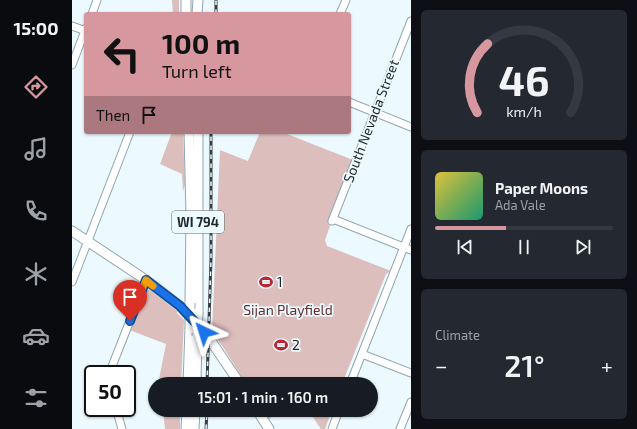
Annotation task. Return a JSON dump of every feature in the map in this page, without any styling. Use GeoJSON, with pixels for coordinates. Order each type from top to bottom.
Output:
{"type":"FeatureCollection","features":[{"type":"Feature","properties":{"kind":"main road"},"geometry":{"type":"LineString","coordinates":[[186,0],[186,12]]}},
{"type":"Feature","properties":{"kind":"main road"},"geometry":{"type":"LineString","coordinates":[[198,0],[198,12]]}},
{"type":"Feature","properties":{"kind":"main road","name":"WI 794"},"geometry":{"type":"LineString","coordinates":[[188,377],[191,217],[189,134]]}},
{"type":"Feature","properties":{"kind":"main road","name":"WI 794"},"geometry":{"type":"LineString","coordinates":[[196,377],[198,312],[198,134]]}},
{"type":"Feature","properties":{"kind":"main road"},"geometry":{"type":"LineString","coordinates":[[72,231],[146,280],[180,306],[211,341],[235,377]]}},
{"type":"Feature","properties":{"kind":"main road"},"geometry":{"type":"LineString","coordinates":[[186,429],[187,417]]}},
{"type":"Feature","properties":{"kind":"main road"},"geometry":{"type":"LineString","coordinates":[[194,429],[195,417]]}},
{"type":"Feature","properties":{"kind":"main road"},"geometry":{"type":"LineString","coordinates":[[261,417],[269,429]]}},
{"type":"Feature","properties":{"kind":"street"},"geometry":{"type":"LineString","coordinates":[[93,12],[97,0]]}},
{"type":"Feature","properties":{"kind":"street"},"geometry":{"type":"LineString","coordinates":[[341,12],[346,0]]}},
{"type":"Feature","properties":{"kind":"street","name":"South Nevada Street"},"geometry":{"type":"LineString","coordinates":[[407,248],[333,220],[411,21]]}},
{"type":"Feature","properties":{"kind":"street"},"geometry":{"type":"LineString","coordinates":[[72,26],[84,29]]}},
{"type":"Feature","properties":{"kind":"street"},"geometry":{"type":"LineString","coordinates":[[72,65],[84,35]]}},
{"type":"Feature","properties":{"kind":"street"},"geometry":{"type":"LineString","coordinates":[[351,103],[411,127]]}},
{"type":"Feature","properties":{"kind":"street"},"geometry":{"type":"LineString","coordinates":[[72,282],[129,134]]}},
{"type":"Feature","properties":{"kind":"street"},"geometry":{"type":"LineString","coordinates":[[353,377],[407,248],[411,229]]}},
{"type":"Feature","properties":{"kind":"street"},"geometry":{"type":"LineString","coordinates":[[113,365],[146,280]]}},
{"type":"Feature","properties":{"kind":"street"},"geometry":{"type":"LineString","coordinates":[[362,354],[411,373]]}},
{"type":"Feature","properties":{"kind":"street"},"geometry":{"type":"LineString","coordinates":[[400,429],[411,402]]}},
{"type":"Feature","properties":{"kind":"street"},"geometry":{"type":"LineString","coordinates":[[119,417],[122,429]]}},
{"type":"Feature","properties":{"kind":"street"},"geometry":{"type":"LineString","coordinates":[[332,429],[336,417]]}},
{"type":"Feature","properties":{"kind":"green space"},"geometry":{"type":"Polygon","coordinates":[[[172,0],[179,0],[179,12],[173,12],[172,0]]]}},
{"type":"Feature","properties":{"kind":"green space"},"geometry":{"type":"Polygon","coordinates":[[[171,134],[183,134],[185,185],[183,191],[182,174],[160,164],[171,134]]]}},
{"type":"Feature","properties":{"kind":"green space","name":"Sijan Playfield"},"geometry":{"type":"Polygon","coordinates":[[[259,134],[287,134],[353,160],[328,223],[330,226],[325,240],[327,246],[391,271],[386,274],[345,377],[242,377],[212,332],[220,150],[248,161],[259,134]]]}},
{"type":"Feature","properties":{"kind":"green space"},"geometry":{"type":"Polygon","coordinates":[[[150,290],[177,311],[177,313],[184,320],[181,377],[159,377],[166,344],[130,330],[146,291],[150,290]]]}},
{"type":"Feature","properties":{"kind":"green space"},"geometry":{"type":"Polygon","coordinates":[[[164,417],[180,417],[180,429],[165,429],[164,417]]]}},
{"type":"Feature","properties":{"kind":"green space"},"geometry":{"type":"Polygon","coordinates":[[[313,417],[329,417],[325,429],[321,429],[313,417]]]}},
{"type":"Feature","properties":{"kind":"railway"},"geometry":{"type":"LineString","coordinates":[[216,0],[216,12]]}},
{"type":"Feature","properties":{"kind":"railway"},"geometry":{"type":"LineString","coordinates":[[207,377],[211,259],[211,134]]}},
{"type":"Feature","properties":{"kind":"railway"},"geometry":{"type":"LineString","coordinates":[[206,429],[207,417]]}},
{"type":"Feature","properties":{"kind":"slow traffic"},"geometry":{"type":"LineString","coordinates":[[140,294],[146,280],[153,286]]}},
{"type":"Feature","properties":{"kind":"place","name":"1"},"geometry":{"type":"Point","coordinates":[266,282]}},
{"type":"Feature","properties":{"kind":"place","name":"2"},"geometry":{"type":"Point","coordinates":[281,345]}},
{"type":"Feature","properties":{"kind":"route"},"geometry":{"type":"LineString","coordinates":[[130,321],[146,280],[180,306],[204,332]]}}]}
